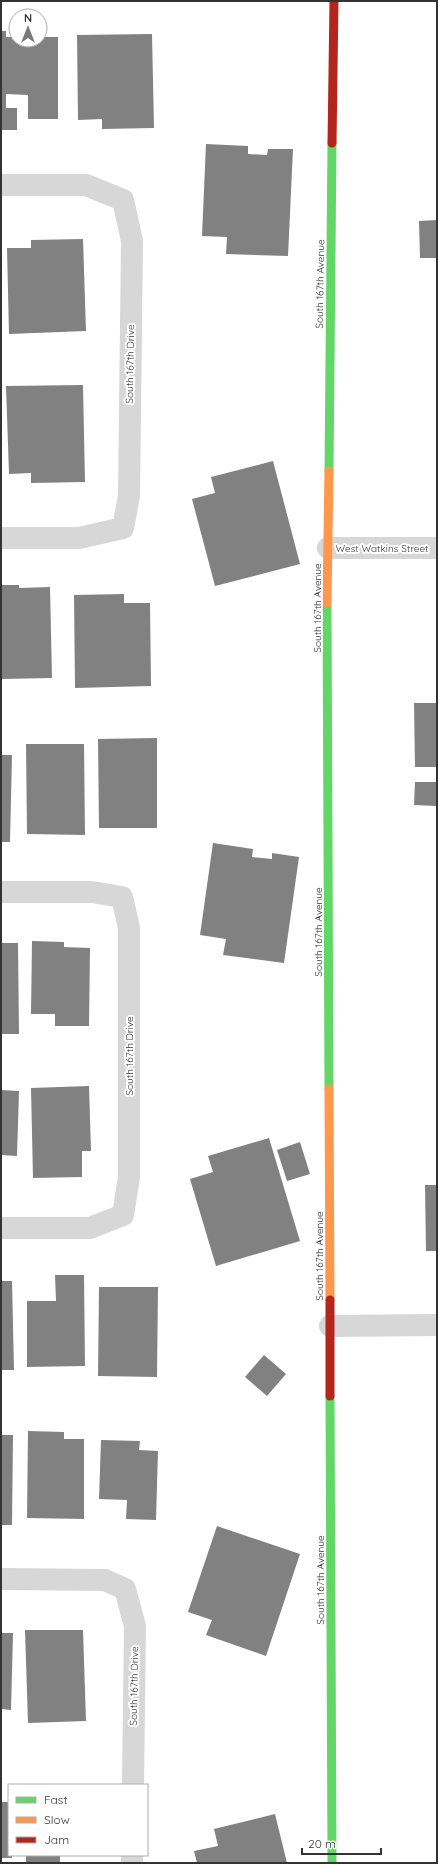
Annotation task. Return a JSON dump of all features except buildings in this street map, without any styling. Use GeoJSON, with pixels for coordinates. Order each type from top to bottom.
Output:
{"type":"FeatureCollection","features":[{"type":"Feature","properties":{"kind":"street","name":"South 167th Avenue"},"geometry":{"type":"LineString","coordinates":[[332,1863],[328,548],[334,1]]}},
{"type":"Feature","properties":{"kind":"street","name":"South 167th Drive"},"geometry":{"type":"LineString","coordinates":[[1,185],[86,185],[123,200],[132,241],[129,496],[123,528],[79,538],[1,538]]}},
{"type":"Feature","properties":{"kind":"street","name":"West Watkins Street"},"geometry":{"type":"LineString","coordinates":[[328,548],[437,548]]}},
{"type":"Feature","properties":{"kind":"street","name":"South 167th Drive"},"geometry":{"type":"LineString","coordinates":[[1,892],[92,892],[122,897],[129,928],[129,1177],[123,1215],[90,1228],[1,1228]]}},
{"type":"Feature","properties":{"kind":"street"},"geometry":{"type":"LineString","coordinates":[[330,1326],[437,1325]]}},
{"type":"Feature","properties":{"kind":"street","name":"South 167th Drive"},"geometry":{"type":"LineString","coordinates":[[1,1579],[105,1580],[124,1589],[135,1626],[133,1784]]}},
{"type":"Feature","properties":{"kind":"traffic: fast"},"geometry":{"type":"LineString","coordinates":[[329,471],[332,143]]}},
{"type":"Feature","properties":{"kind":"traffic: fast"},"geometry":{"type":"LineString","coordinates":[[327,603],[329,1089]]}},
{"type":"Feature","properties":{"kind":"traffic: fast"},"geometry":{"type":"LineString","coordinates":[[330,1396],[332,1863]]}},
{"type":"Feature","properties":{"kind":"traffic: slow"},"geometry":{"type":"LineString","coordinates":[[327,603],[329,471]]}},
{"type":"Feature","properties":{"kind":"traffic: slow"},"geometry":{"type":"LineString","coordinates":[[329,1089],[330,1300]]}},
{"type":"Feature","properties":{"kind":"traffic: jam"},"geometry":{"type":"LineString","coordinates":[[332,143],[334,1]]}},
{"type":"Feature","properties":{"kind":"traffic: jam"},"geometry":{"type":"LineString","coordinates":[[330,1300],[330,1396]]}}]}
